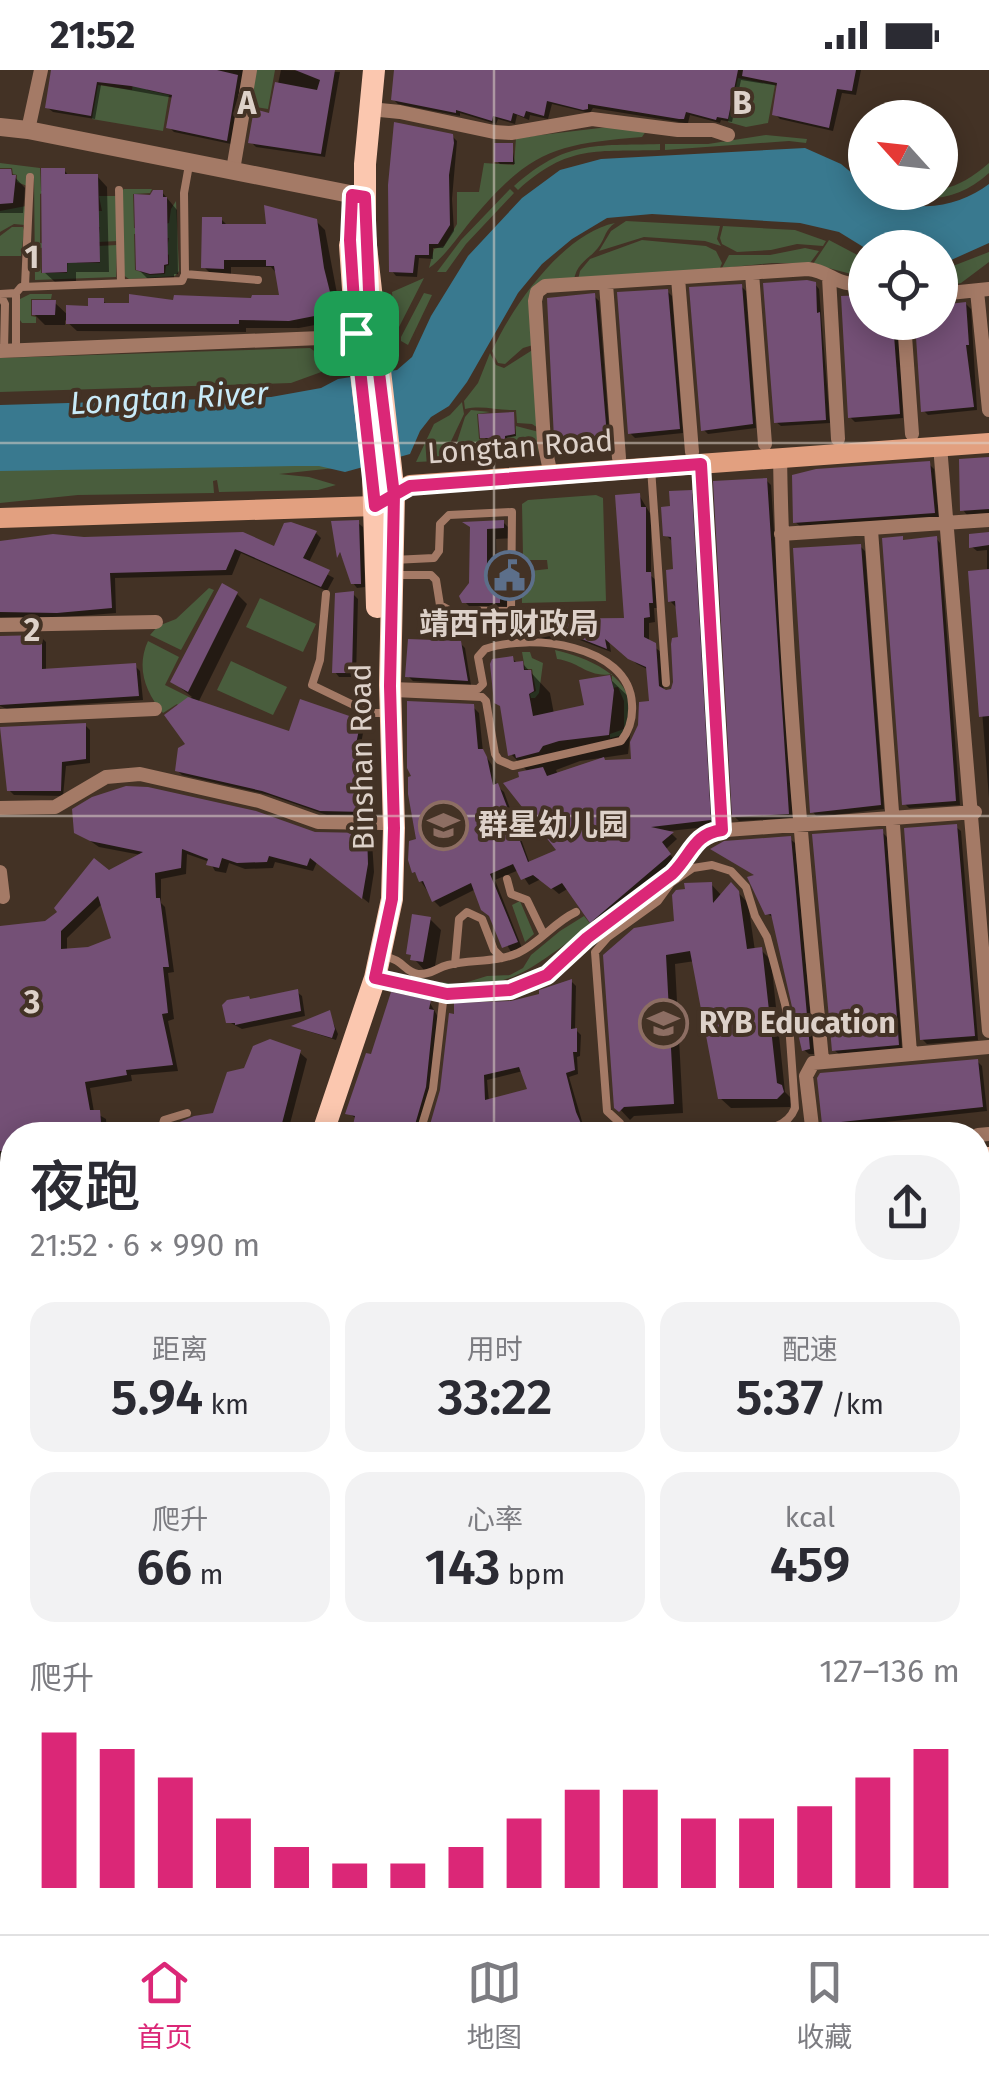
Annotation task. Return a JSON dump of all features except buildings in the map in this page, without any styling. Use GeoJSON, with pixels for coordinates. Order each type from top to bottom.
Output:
{"type":"FeatureCollection","features":[{"type":"Feature","properties":{"kind":"main road","name":"Binshan Road"},"geometry":{"type":"LineString","coordinates":[[315,1122],[369,951],[381,896],[392,568],[368,359],[365,237],[358,196],[363,70]]}},
{"type":"Feature","properties":{"kind":"main road","name":"Binshan Road"},"geometry":{"type":"LineString","coordinates":[[368,359],[356,333],[350,240],[374,70]]}},
{"type":"Feature","properties":{"kind":"main road","name":"Longtan Road"},"geometry":{"type":"LineString","coordinates":[[0,515],[353,497],[409,476],[619,458],[697,458],[838,440],[989,430]]}},
{"type":"Feature","properties":{"kind":"main road","name":"Longtan Road"},"geometry":{"type":"LineString","coordinates":[[772,450],[989,442]]}},
{"type":"Feature","properties":{"kind":"main road","name":"Longtan Road"},"geometry":{"type":"LineString","coordinates":[[383,486],[651,468],[697,458]]}},
{"type":"Feature","properties":{"kind":"main road","name":"Binshan Road"},"geometry":{"type":"LineString","coordinates":[[326,1122],[377,967],[392,899],[394,828],[386,697],[383,486]]}},
{"type":"Feature","properties":{"kind":"street"},"geometry":{"type":"LineString","coordinates":[[25,129],[38,70]]}},
{"type":"Feature","properties":{"kind":"street"},"geometry":{"type":"LineString","coordinates":[[233,170],[250,70]]}},
{"type":"Feature","properties":{"kind":"street"},"geometry":{"type":"LineString","coordinates":[[370,109],[510,133],[592,118],[678,130],[713,130],[728,135]]}},
{"type":"Feature","properties":{"kind":"street"},"geometry":{"type":"LineString","coordinates":[[0,128],[25,129],[358,196]]}},
{"type":"Feature","properties":{"kind":"street"},"geometry":{"type":"LineString","coordinates":[[549,466],[544,442],[535,296],[545,286],[808,269],[819,270],[848,285]]}},
{"type":"Feature","properties":{"kind":"street"},"geometry":{"type":"LineString","coordinates":[[752,273],[780,534],[800,826],[822,1060]]}},
{"type":"Feature","properties":{"kind":"street"},"geometry":{"type":"LineString","coordinates":[[678,278],[697,458],[722,830]]}},
{"type":"Feature","properties":{"kind":"street"},"geometry":{"type":"LineString","coordinates":[[829,278],[838,440]]}},
{"type":"Feature","properties":{"kind":"street"},"geometry":{"type":"LineString","coordinates":[[606,284],[619,458]]}},
{"type":"Feature","properties":{"kind":"street"},"geometry":{"type":"LineString","coordinates":[[958,292],[983,290],[989,410]]}},
{"type":"Feature","properties":{"kind":"street"},"geometry":{"type":"LineString","coordinates":[[6,350],[176,346],[345,337],[356,333]]}},
{"type":"Feature","properties":{"kind":"street"},"geometry":{"type":"LineString","coordinates":[[905,340],[912,434]]}},
{"type":"Feature","properties":{"kind":"street"},"geometry":{"type":"LineString","coordinates":[[944,446],[972,812],[985,885],[989,1030]]}},
{"type":"Feature","properties":{"kind":"street"},"geometry":{"type":"LineString","coordinates":[[780,534],[989,520]]}},
{"type":"Feature","properties":{"kind":"street"},"geometry":{"type":"LineString","coordinates":[[871,530],[910,1052]]}},
{"type":"Feature","properties":{"kind":"street"},"geometry":{"type":"LineString","coordinates":[[0,626],[156,622]]}},
{"type":"Feature","properties":{"kind":"street"},"geometry":{"type":"LineString","coordinates":[[0,716],[155,709]]}},
{"type":"Feature","properties":{"kind":"street"},"geometry":{"type":"LineString","coordinates":[[0,808],[55,807],[106,777],[140,774],[272,804],[318,822],[383,823]]}},
{"type":"Feature","properties":{"kind":"street"},"geometry":{"type":"LineString","coordinates":[[377,967],[444,993],[510,990],[547,975],[672,874],[694,840],[705,833],[972,812]]}},
{"type":"Feature","properties":{"kind":"street"},"geometry":{"type":"LineString","coordinates":[[0,872],[4,897]]}},
{"type":"Feature","properties":{"kind":"street"},"geometry":{"type":"LineString","coordinates":[[811,1122],[806,1076],[809,1066],[822,1060],[989,1047]]}},
{"type":"Feature","properties":{"kind":"lane"},"geometry":{"type":"LineString","coordinates":[[6,350],[5,304],[0,294],[16,293],[25,286],[179,284],[185,274],[184,193],[190,162]]}},
{"type":"Feature","properties":{"kind":"lane"},"geometry":{"type":"LineString","coordinates":[[25,286],[30,177]]}},
{"type":"Feature","properties":{"kind":"lane"},"geometry":{"type":"LineString","coordinates":[[119,190],[121,283]]}},
{"type":"Feature","properties":{"kind":"lane"},"geometry":{"type":"LineString","coordinates":[[185,274],[258,280]]}},
{"type":"Feature","properties":{"kind":"lane"},"geometry":{"type":"LineString","coordinates":[[6,350],[16,293]]}},
{"type":"Feature","properties":{"kind":"lane"},"geometry":{"type":"LineString","coordinates":[[651,468],[666,683]]}},
{"type":"Feature","properties":{"kind":"lane"},"geometry":{"type":"LineString","coordinates":[[512,512],[511,611],[449,610],[440,605],[436,580],[431,575],[392,568],[434,558],[439,551],[440,524],[449,515],[512,512]]}},
{"type":"Feature","properties":{"kind":"lane"},"geometry":{"type":"LineString","coordinates":[[326,594],[320,660],[312,685],[370,713],[386,697],[478,690],[483,684],[478,657],[486,649],[558,644],[585,651],[615,667],[628,684],[633,711],[622,741],[513,766],[495,754],[486,701],[482,697],[386,697]]}},
{"type":"Feature","properties":{"kind":"lane"},"geometry":{"type":"LineString","coordinates":[[574,952],[585,956],[595,952],[608,937],[658,901],[670,883],[693,868],[712,865],[731,870],[740,878],[766,936],[785,1004],[794,1108],[784,1122]]}},
{"type":"Feature","properties":{"kind":"lane"},"geometry":{"type":"LineString","coordinates":[[508,879],[511,894],[527,900],[543,933]]}},
{"type":"Feature","properties":{"kind":"lane"},"geometry":{"type":"LineString","coordinates":[[455,964],[459,920],[467,912],[482,918],[494,950],[502,958]]}},
{"type":"Feature","properties":{"kind":"lane"},"geometry":{"type":"LineString","coordinates":[[377,967],[398,960],[410,972],[423,975],[455,964],[502,958],[528,947],[576,912]]}},
{"type":"Feature","properties":{"kind":"lane"},"geometry":{"type":"LineString","coordinates":[[595,952],[607,1112],[619,1122]]}},
{"type":"Feature","properties":{"kind":"lane"},"geometry":{"type":"LineString","coordinates":[[423,1122],[433,1089],[444,993]]}},
{"type":"Feature","properties":{"kind":"lane"},"geometry":{"type":"LineString","coordinates":[[163,1122],[187,1113]]}},
{"type":"Feature","properties":{"kind":"green space"},"geometry":{"type":"Polygon","coordinates":[[[135,70],[150,70],[147,90],[169,95],[163,131],[92,119],[98,85],[132,90],[135,70]]]}},
{"type":"Feature","properties":{"kind":"green space"},"geometry":{"type":"Polygon","coordinates":[[[256,70],[275,70],[268,109],[249,106],[256,70]]]}},
{"type":"Feature","properties":{"kind":"green space"},"geometry":{"type":"Polygon","coordinates":[[[738,78],[775,85],[768,123],[746,127],[728,122],[738,78]]]}},
{"type":"Feature","properties":{"kind":"green space"},"geometry":{"type":"Polygon","coordinates":[[[608,127],[646,131],[642,137],[567,147],[531,163],[495,194],[429,268],[434,249],[444,246],[457,224],[457,192],[479,192],[484,163],[514,165],[516,138],[608,127]]]}},
{"type":"Feature","properties":{"kind":"green space"},"geometry":{"type":"Polygon","coordinates":[[[766,135],[807,139],[806,143],[665,150],[665,144],[708,144],[766,135]]]}},
{"type":"Feature","properties":{"kind":"green space"},"geometry":{"type":"Polygon","coordinates":[[[660,144],[660,150],[601,151],[568,158],[518,190],[514,186],[549,160],[582,148],[660,144]]]}},
{"type":"Feature","properties":{"kind":"green space"},"geometry":{"type":"Polygon","coordinates":[[[0,163],[40,168],[41,191],[49,191],[40,194],[40,243],[48,247],[40,248],[41,273],[67,273],[68,257],[76,257],[77,263],[100,263],[98,246],[117,245],[116,277],[35,280],[34,177],[31,174],[27,186],[17,182],[12,168],[0,168],[0,163]]]}},
{"type":"Feature","properties":{"kind":"green space"},"geometry":{"type":"Polygon","coordinates":[[[989,163],[989,173],[958,193],[958,183],[989,163]]]}},
{"type":"Feature","properties":{"kind":"green space"},"geometry":{"type":"Polygon","coordinates":[[[124,189],[152,189],[150,193],[133,194],[134,228],[146,229],[146,233],[134,234],[135,270],[150,275],[165,274],[169,265],[165,224],[169,223],[176,201],[179,271],[175,276],[129,279],[123,275],[124,189]]]}},
{"type":"Feature","properties":{"kind":"green space"},"geometry":{"type":"Polygon","coordinates":[[[510,189],[514,193],[466,244],[446,272],[437,272],[461,240],[510,189]]]}},
{"type":"Feature","properties":{"kind":"green space"},"geometry":{"type":"Polygon","coordinates":[[[99,196],[117,196],[118,241],[98,242],[100,227],[76,227],[76,211],[102,211],[99,196]]]}},
{"type":"Feature","properties":{"kind":"green space"},"geometry":{"type":"Polygon","coordinates":[[[26,206],[25,225],[14,224],[0,232],[0,211],[26,206]]]}},
{"type":"Feature","properties":{"kind":"green space"},"geometry":{"type":"Polygon","coordinates":[[[626,221],[720,226],[717,239],[721,246],[705,241],[644,237],[599,251],[611,231],[626,221]]]}},
{"type":"Feature","properties":{"kind":"green space"},"geometry":{"type":"Polygon","coordinates":[[[615,223],[578,268],[574,280],[543,281],[533,345],[523,348],[505,364],[498,363],[492,351],[526,293],[577,241],[615,223]]]}},
{"type":"Feature","properties":{"kind":"green space"},"geometry":{"type":"Polygon","coordinates":[[[723,226],[795,230],[826,241],[823,246],[797,244],[737,252],[722,244],[723,226]]]}},
{"type":"Feature","properties":{"kind":"green space"},"geometry":{"type":"Polygon","coordinates":[[[12,227],[23,227],[21,256],[0,256],[0,236],[12,227]]]}},
{"type":"Feature","properties":{"kind":"green space"},"geometry":{"type":"Polygon","coordinates":[[[642,240],[706,246],[716,251],[722,263],[720,268],[578,280],[590,259],[642,240]]]}},
{"type":"Feature","properties":{"kind":"green space"},"geometry":{"type":"Polygon","coordinates":[[[829,240],[848,250],[848,273],[813,264],[829,240]]]}},
{"type":"Feature","properties":{"kind":"green space"},"geometry":{"type":"Polygon","coordinates":[[[805,248],[819,251],[810,263],[722,268],[729,255],[770,255],[805,248]]]}},
{"type":"Feature","properties":{"kind":"green space"},"geometry":{"type":"Polygon","coordinates":[[[989,252],[989,262],[958,284],[958,264],[989,252]]]}},
{"type":"Feature","properties":{"kind":"green space"},"geometry":{"type":"Polygon","coordinates":[[[424,278],[399,327],[395,329],[392,292],[424,278]]]}},
{"type":"Feature","properties":{"kind":"green space"},"geometry":{"type":"Polygon","coordinates":[[[424,293],[432,295],[408,345],[401,337],[424,293]]]}},
{"type":"Feature","properties":{"kind":"green space"},"geometry":{"type":"Polygon","coordinates":[[[30,294],[52,294],[51,299],[31,299],[31,316],[36,317],[36,323],[22,323],[18,317],[20,299],[30,294]]]}},
{"type":"Feature","properties":{"kind":"green space"},"geometry":{"type":"Polygon","coordinates":[[[310,348],[320,355],[324,371],[291,383],[0,392],[0,358],[310,348]]]}},
{"type":"Feature","properties":{"kind":"green space"},"geometry":{"type":"Polygon","coordinates":[[[534,349],[538,428],[517,423],[516,410],[465,409],[464,401],[478,383],[490,353],[496,365],[504,368],[534,349]]]}},
{"type":"Feature","properties":{"kind":"green space"},"geometry":{"type":"Polygon","coordinates":[[[462,402],[464,414],[443,458],[416,462],[434,424],[462,402]]]}},
{"type":"Feature","properties":{"kind":"green space"},"geometry":{"type":"Polygon","coordinates":[[[471,410],[490,412],[477,414],[479,439],[491,444],[492,461],[471,461],[466,452],[455,448],[471,410]]]}},
{"type":"Feature","properties":{"kind":"green space"},"geometry":{"type":"Polygon","coordinates":[[[0,418],[344,467],[279,474],[336,485],[318,490],[219,492],[217,480],[213,481],[214,493],[78,495],[0,503],[0,418]]]}},
{"type":"Feature","properties":{"kind":"green space"},"geometry":{"type":"Polygon","coordinates":[[[516,426],[539,432],[538,457],[508,460],[507,437],[516,436],[516,426]]]}},
{"type":"Feature","properties":{"kind":"green space"},"geometry":{"type":"Polygon","coordinates":[[[596,495],[603,498],[606,601],[522,603],[521,572],[548,569],[547,560],[528,560],[523,556],[522,504],[528,500],[596,495]]]}},
{"type":"Feature","properties":{"kind":"green space"},"geometry":{"type":"Polygon","coordinates":[[[209,588],[214,590],[181,650],[150,635],[158,626],[176,619],[209,588]]]}},
{"type":"Feature","properties":{"kind":"green space"},"geometry":{"type":"Polygon","coordinates":[[[260,598],[316,624],[303,652],[246,627],[260,598]]]}},
{"type":"Feature","properties":{"kind":"green space"},"geometry":{"type":"Polygon","coordinates":[[[148,641],[179,657],[165,685],[195,700],[188,716],[177,704],[163,713],[151,697],[143,670],[148,641]]]}},
{"type":"Feature","properties":{"kind":"green space"},"geometry":{"type":"Polygon","coordinates":[[[555,650],[586,660],[610,674],[597,674],[557,659],[555,650]]]}},
{"type":"Feature","properties":{"kind":"green space"},"geometry":{"type":"Polygon","coordinates":[[[522,652],[530,652],[532,658],[543,663],[535,698],[530,694],[536,691],[532,669],[525,669],[522,652]]]}},
{"type":"Feature","properties":{"kind":"green space"},"geometry":{"type":"Polygon","coordinates":[[[231,661],[287,687],[273,715],[217,690],[231,661]]]}},
{"type":"Feature","properties":{"kind":"green space"},"geometry":{"type":"Polygon","coordinates":[[[612,675],[624,688],[629,717],[622,735],[610,738],[610,734],[624,729],[624,701],[618,687],[612,688],[612,675]]]}},
{"type":"Feature","properties":{"kind":"green space"},"geometry":{"type":"Polygon","coordinates":[[[520,901],[534,934],[525,942],[512,905],[520,901]]]}},
{"type":"Feature","properties":{"kind":"green space"},"geometry":{"type":"Polygon","coordinates":[[[584,916],[592,926],[522,973],[487,984],[437,985],[510,975],[523,968],[531,955],[560,931],[584,916]]]}},
{"type":"Feature","properties":{"kind":"water"},"geometry":{"type":"Polygon","coordinates":[[[805,148],[848,170],[848,210],[958,210],[958,200],[989,184],[989,243],[958,257],[958,230],[848,230],[848,238],[800,223],[652,214],[607,218],[572,239],[542,264],[518,293],[467,382],[449,406],[431,417],[410,454],[345,472],[319,466],[0,471],[0,405],[271,397],[321,388],[338,379],[397,370],[412,357],[431,316],[468,256],[522,198],[560,170],[601,159],[805,148]]]}},
{"type":"Feature","properties":{"kind":"place","name":"靖西市财政局"},"geometry":{"type":"Point","coordinates":[509,575]}},
{"type":"Feature","properties":{"kind":"place","name":"群星幼儿园"},"geometry":{"type":"Point","coordinates":[443,825]}},
{"type":"Feature","properties":{"kind":"place","name":"RYB Education"},"geometry":{"type":"Point","coordinates":[664,1023]}},
{"type":"Feature","properties":{"kind":"route"},"geometry":{"type":"LineString","coordinates":[[356,333],[350,240],[352,195],[365,197],[369,291],[394,495],[410,486],[701,464],[722,830],[694,840],[672,874],[587,938],[562,964],[547,975],[510,990],[447,994],[375,978],[392,899],[390,686],[394,495],[375,506],[356,333]]}},
{"type":"Feature","properties":{"kind":"water label","name":"Longtan River"},"geometry":{"type":"Point","coordinates":[169,398]}}]}
